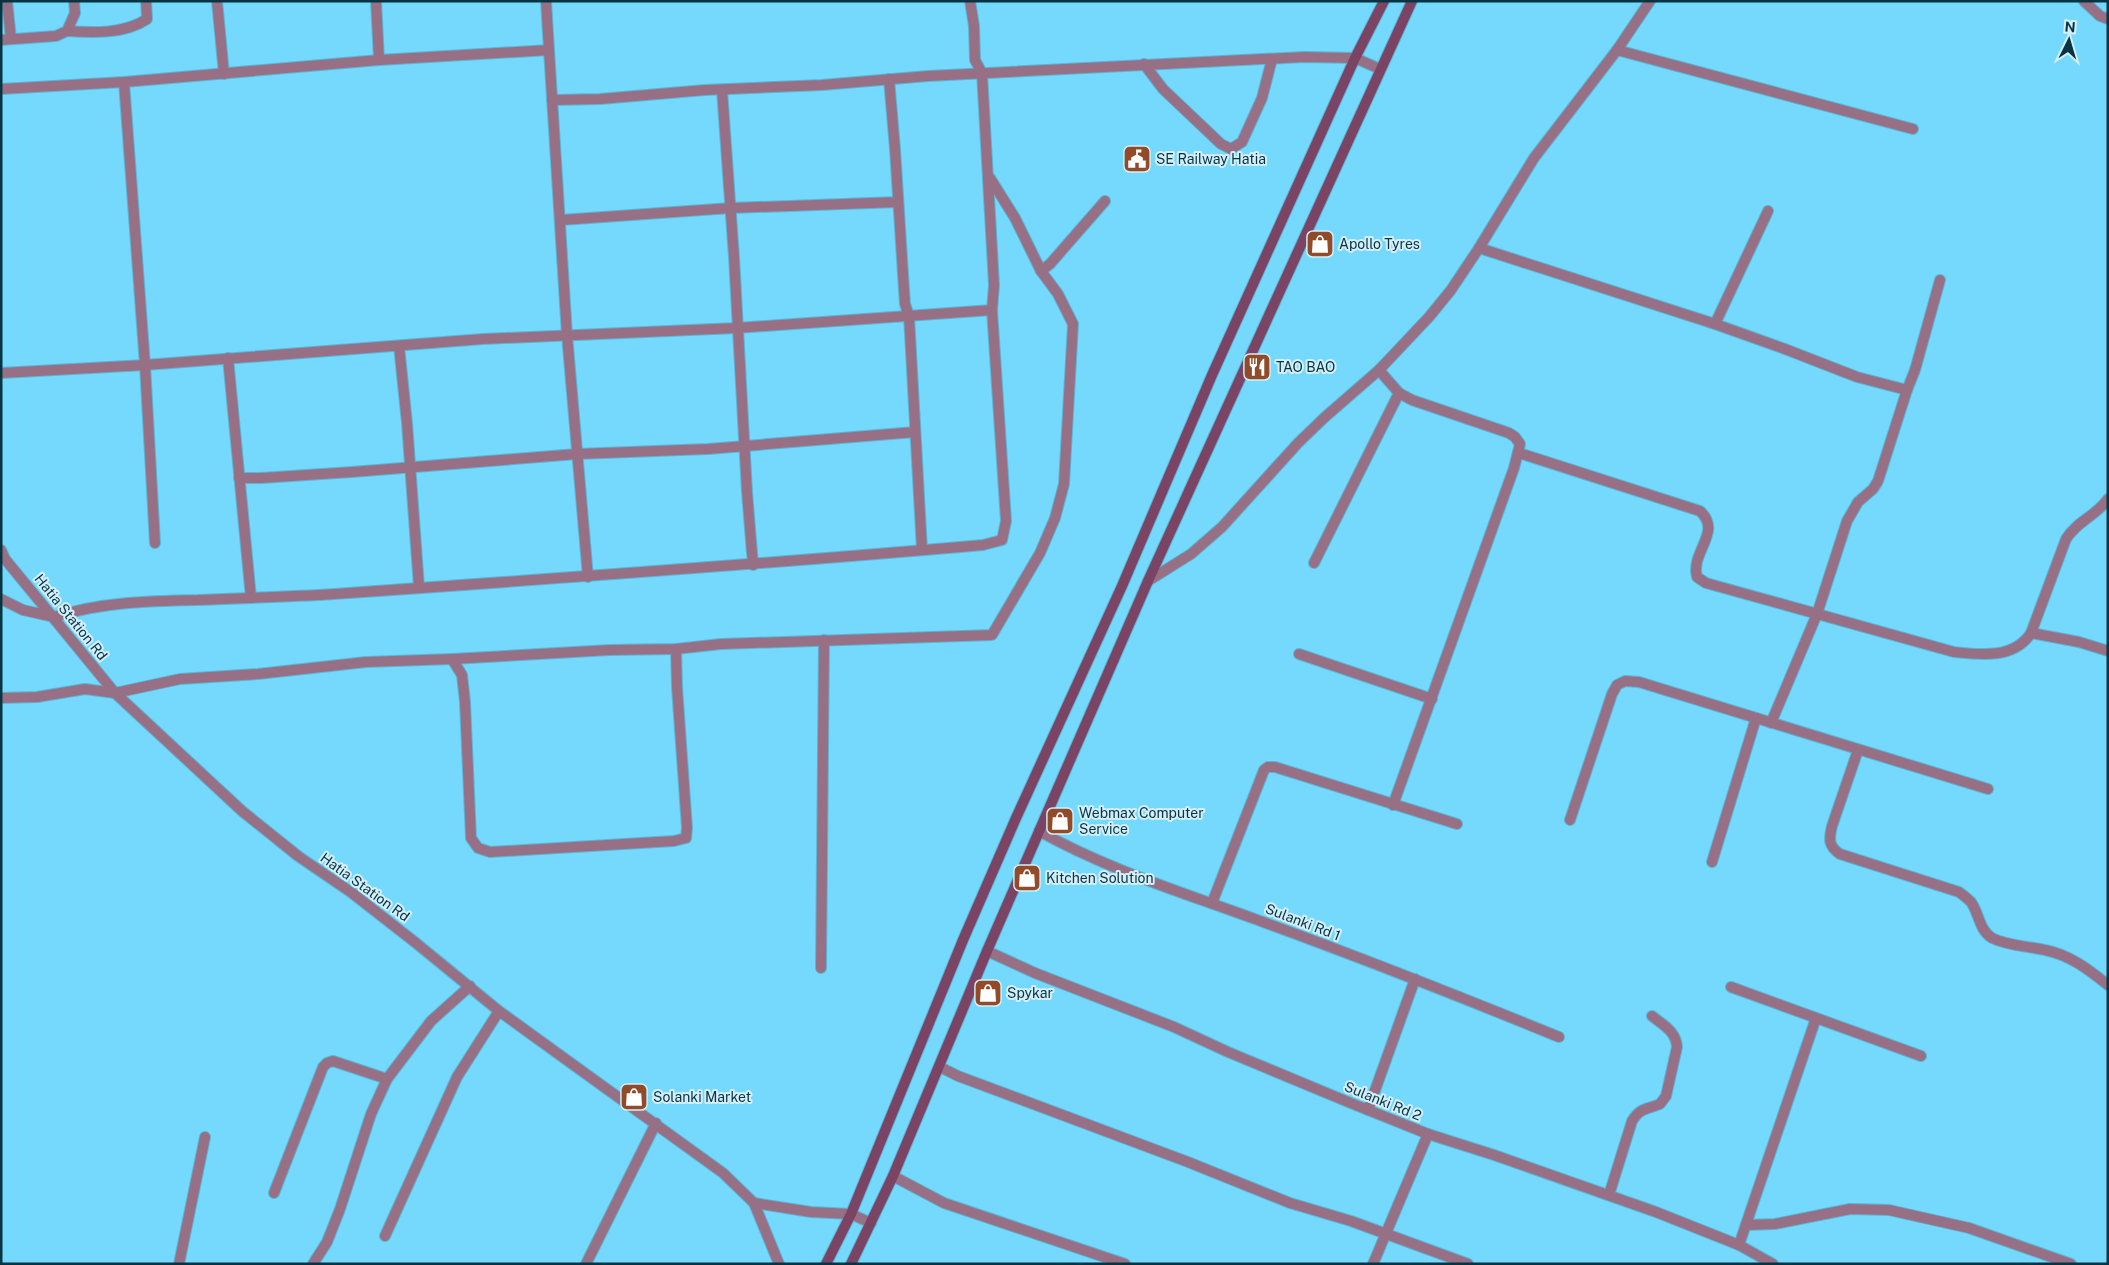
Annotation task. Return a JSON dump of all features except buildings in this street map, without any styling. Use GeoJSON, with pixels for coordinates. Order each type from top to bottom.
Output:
{"type":"FeatureCollection","features":[{"type":"Feature","properties":{"kind":"main road"},"geometry":{"type":"LineString","coordinates":[[826,1264],[851,1214],[966,931],[1122,586],[1216,366],[1355,58],[1384,1]]}},
{"type":"Feature","properties":{"kind":"main road"},"geometry":{"type":"LineString","coordinates":[[851,1264],[893,1176],[987,951],[1148,581],[1412,1]]}},
{"type":"Feature","properties":{"kind":"street"},"geometry":{"type":"LineString","coordinates":[[7,1],[6,40],[56,36],[68,31],[109,30],[136,26],[146,19],[146,1]]}},
{"type":"Feature","properties":{"kind":"street"},"geometry":{"type":"LineString","coordinates":[[68,31],[75,13],[74,1]]}},
{"type":"Feature","properties":{"kind":"street"},"geometry":{"type":"LineString","coordinates":[[217,1],[224,74]]}},
{"type":"Feature","properties":{"kind":"street"},"geometry":{"type":"LineString","coordinates":[[376,1],[379,60]]}},
{"type":"Feature","properties":{"kind":"street"},"geometry":{"type":"LineString","coordinates":[[546,1],[567,335],[588,576]]}},
{"type":"Feature","properties":{"kind":"street"},"geometry":{"type":"LineString","coordinates":[[3,603],[54,617],[74,610],[111,604],[476,585],[984,545],[1002,540],[1006,520],[992,310],[994,285],[982,73],[975,60],[974,26],[970,1]]}},
{"type":"Feature","properties":{"kind":"street"},"geometry":{"type":"LineString","coordinates":[[1148,581],[1192,554],[1222,527],[1298,443],[1379,370],[1429,317],[1451,290],[1479,248],[1534,158],[1617,50],[1650,1]]}},
{"type":"Feature","properties":{"kind":"street"},"geometry":{"type":"LineString","coordinates":[[2084,1],[2100,16],[2108,19]]}},
{"type":"Feature","properties":{"kind":"street"},"geometry":{"type":"LineString","coordinates":[[1,89],[124,82],[379,60],[549,50]]}},
{"type":"Feature","properties":{"kind":"street"},"geometry":{"type":"LineString","coordinates":[[1617,50],[1913,129]]}},
{"type":"Feature","properties":{"kind":"street"},"geometry":{"type":"LineString","coordinates":[[552,100],[600,99],[982,73],[1304,57],[1355,58],[1380,69]]}},
{"type":"Feature","properties":{"kind":"street"},"geometry":{"type":"LineString","coordinates":[[1144,64],[1163,90],[1221,144],[1231,149],[1242,142],[1262,98],[1272,59]]}},
{"type":"Feature","properties":{"kind":"street"},"geometry":{"type":"LineString","coordinates":[[889,79],[905,304],[909,316],[922,550]]}},
{"type":"Feature","properties":{"kind":"street"},"geometry":{"type":"LineString","coordinates":[[124,82],[145,365],[155,543]]}},
{"type":"Feature","properties":{"kind":"street"},"geometry":{"type":"LineString","coordinates":[[722,90],[753,564]]}},
{"type":"Feature","properties":{"kind":"street"},"geometry":{"type":"LineString","coordinates":[[1,698],[37,697],[84,689],[115,693],[180,679],[258,674],[366,662],[676,648],[721,644],[992,635],[1040,553],[1055,518],[1064,484],[1073,324],[1058,294],[1041,271],[1015,218],[988,176]]}},
{"type":"Feature","properties":{"kind":"street"},"geometry":{"type":"LineString","coordinates":[[1041,271],[1050,264],[1105,201]]}},
{"type":"Feature","properties":{"kind":"street"},"geometry":{"type":"LineString","coordinates":[[561,220],[731,208],[898,202]]}},
{"type":"Feature","properties":{"kind":"street"},"geometry":{"type":"LineString","coordinates":[[1715,324],[1768,211]]}},
{"type":"Feature","properties":{"kind":"street"},"geometry":{"type":"LineString","coordinates":[[1479,248],[1715,324],[1784,348],[1857,377],[1907,390]]}},
{"type":"Feature","properties":{"kind":"street"},"geometry":{"type":"LineString","coordinates":[[1771,723],[1817,614],[1847,521],[1858,502],[1873,489],[1878,480],[1915,370],[1940,280]]}},
{"type":"Feature","properties":{"kind":"street"},"geometry":{"type":"LineString","coordinates":[[1,373],[145,365],[567,335],[737,328],[992,310]]}},
{"type":"Feature","properties":{"kind":"street"},"geometry":{"type":"LineString","coordinates":[[398,346],[419,587]]}},
{"type":"Feature","properties":{"kind":"street"},"geometry":{"type":"LineString","coordinates":[[228,358],[251,598]]}},
{"type":"Feature","properties":{"kind":"street"},"geometry":{"type":"LineString","coordinates":[[1379,370],[1399,393],[1428,406],[1509,434],[1515,437],[1520,444],[1519,453],[1394,805]]}},
{"type":"Feature","properties":{"kind":"street"},"geometry":{"type":"LineString","coordinates":[[1314,563],[1399,393]]}},
{"type":"Feature","properties":{"kind":"street"},"geometry":{"type":"LineString","coordinates":[[239,478],[261,478],[577,454],[708,449],[812,442],[915,432]]}},
{"type":"Feature","properties":{"kind":"street"},"geometry":{"type":"LineString","coordinates":[[1519,453],[1700,511],[1706,517],[1710,526],[1695,570],[1697,577],[1706,583],[1954,652],[1984,655],[2012,650],[2026,642],[2066,539],[2074,527],[2100,510],[2108,499]]}},
{"type":"Feature","properties":{"kind":"street","name":"Hatia Station Rd"},"geometry":{"type":"LineString","coordinates":[[1,550],[6,559],[115,693],[242,811],[298,856],[366,904],[499,1011],[723,1173],[754,1203]]}},
{"type":"Feature","properties":{"kind":"street"},"geometry":{"type":"LineString","coordinates":[[2031,633],[2079,642],[2108,651]]}},
{"type":"Feature","properties":{"kind":"street"},"geometry":{"type":"LineString","coordinates":[[821,968],[824,640]]}},
{"type":"Feature","properties":{"kind":"street"},"geometry":{"type":"LineString","coordinates":[[452,659],[462,675],[465,702],[471,838],[478,848],[490,852],[582,848],[674,841],[686,838],[687,828],[676,648]]}},
{"type":"Feature","properties":{"kind":"street"},"geometry":{"type":"LineString","coordinates":[[1299,654],[1432,699]]}},
{"type":"Feature","properties":{"kind":"street"},"geometry":{"type":"LineString","coordinates":[[1570,820],[1617,684],[1626,681],[1639,682],[1988,789]]}},
{"type":"Feature","properties":{"kind":"street"},"geometry":{"type":"LineString","coordinates":[[1712,862],[1756,718]]}},
{"type":"Feature","properties":{"kind":"street"},"geometry":{"type":"LineString","coordinates":[[1858,750],[1832,826],[1829,838],[1831,848],[1840,854],[1959,892],[1971,902],[1980,925],[1991,937],[2005,942],[2047,950],[2070,958],[2086,967],[2108,985]]}},
{"type":"Feature","properties":{"kind":"street"},"geometry":{"type":"LineString","coordinates":[[1212,903],[1264,770],[1268,767],[1276,767],[1457,824]]}},
{"type":"Feature","properties":{"kind":"street","name":"Sulanki Rd 1"},"geometry":{"type":"LineString","coordinates":[[1039,831],[1157,885],[1212,903],[1415,979],[1559,1037]]}},
{"type":"Feature","properties":{"kind":"street","name":"Sulanki Rd 2"},"geometry":{"type":"LineString","coordinates":[[987,951],[1035,973],[1174,1027],[1228,1052],[1428,1134],[1609,1195],[1739,1245],[1773,1264]]}},
{"type":"Feature","properties":{"kind":"street"},"geometry":{"type":"LineString","coordinates":[[1368,1110],[1415,979]]}},
{"type":"Feature","properties":{"kind":"street"},"geometry":{"type":"LineString","coordinates":[[314,1264],[327,1242],[340,1209],[371,1114],[387,1079],[431,1020],[470,986]]}},
{"type":"Feature","properties":{"kind":"street"},"geometry":{"type":"LineString","coordinates":[[1731,987],[1921,1056]]}},
{"type":"Feature","properties":{"kind":"street"},"geometry":{"type":"LineString","coordinates":[[385,1236],[457,1078],[499,1011]]}},
{"type":"Feature","properties":{"kind":"street"},"geometry":{"type":"LineString","coordinates":[[1609,1195],[1632,1121],[1638,1112],[1660,1104],[1666,1096],[1676,1038],[1673,1033],[1652,1016]]}},
{"type":"Feature","properties":{"kind":"street"},"geometry":{"type":"LineString","coordinates":[[1739,1245],[1816,1018]]}},
{"type":"Feature","properties":{"kind":"street"},"geometry":{"type":"LineString","coordinates":[[274,1193],[323,1067],[333,1061],[387,1079]]}},
{"type":"Feature","properties":{"kind":"street"},"geometry":{"type":"LineString","coordinates":[[940,1067],[958,1076],[1188,1162],[1290,1203],[1352,1221],[1468,1264]]}},
{"type":"Feature","properties":{"kind":"street"},"geometry":{"type":"LineString","coordinates":[[586,1264],[656,1123]]}},
{"type":"Feature","properties":{"kind":"street"},"geometry":{"type":"LineString","coordinates":[[1373,1264],[1428,1134]]}},
{"type":"Feature","properties":{"kind":"street"},"geometry":{"type":"LineString","coordinates":[[179,1264],[205,1137]]}},
{"type":"Feature","properties":{"kind":"street"},"geometry":{"type":"LineString","coordinates":[[893,1176],[944,1203],[1125,1264]]}},
{"type":"Feature","properties":{"kind":"street"},"geometry":{"type":"LineString","coordinates":[[754,1203],[795,1210],[851,1214],[871,1223]]}},
{"type":"Feature","properties":{"kind":"street"},"geometry":{"type":"LineString","coordinates":[[754,1203],[779,1264]]}},
{"type":"Feature","properties":{"kind":"street"},"geometry":{"type":"LineString","coordinates":[[1746,1225],[1782,1223],[1850,1209],[1889,1210],[1969,1228],[2071,1264]]}},
{"type":"Feature","properties":{"kind":"place","name":"SE Railway Hatia"},"geometry":{"type":"Point","coordinates":[1137,159]}},
{"type":"Feature","properties":{"kind":"place","name":"Apollo Tyres"},"geometry":{"type":"Point","coordinates":[1320,244]}},
{"type":"Feature","properties":{"kind":"place","name":"TAO BAO"},"geometry":{"type":"Point","coordinates":[1257,367]}},
{"type":"Feature","properties":{"kind":"place","name":"Webmax Computer Service"},"geometry":{"type":"Point","coordinates":[1060,821]}},
{"type":"Feature","properties":{"kind":"place","name":"Kitchen Solution"},"geometry":{"type":"Point","coordinates":[1027,878]}},
{"type":"Feature","properties":{"kind":"place","name":"Spykar"},"geometry":{"type":"Point","coordinates":[988,993]}},
{"type":"Feature","properties":{"kind":"place","name":"Solanki Market"},"geometry":{"type":"Point","coordinates":[634,1097]}}]}
